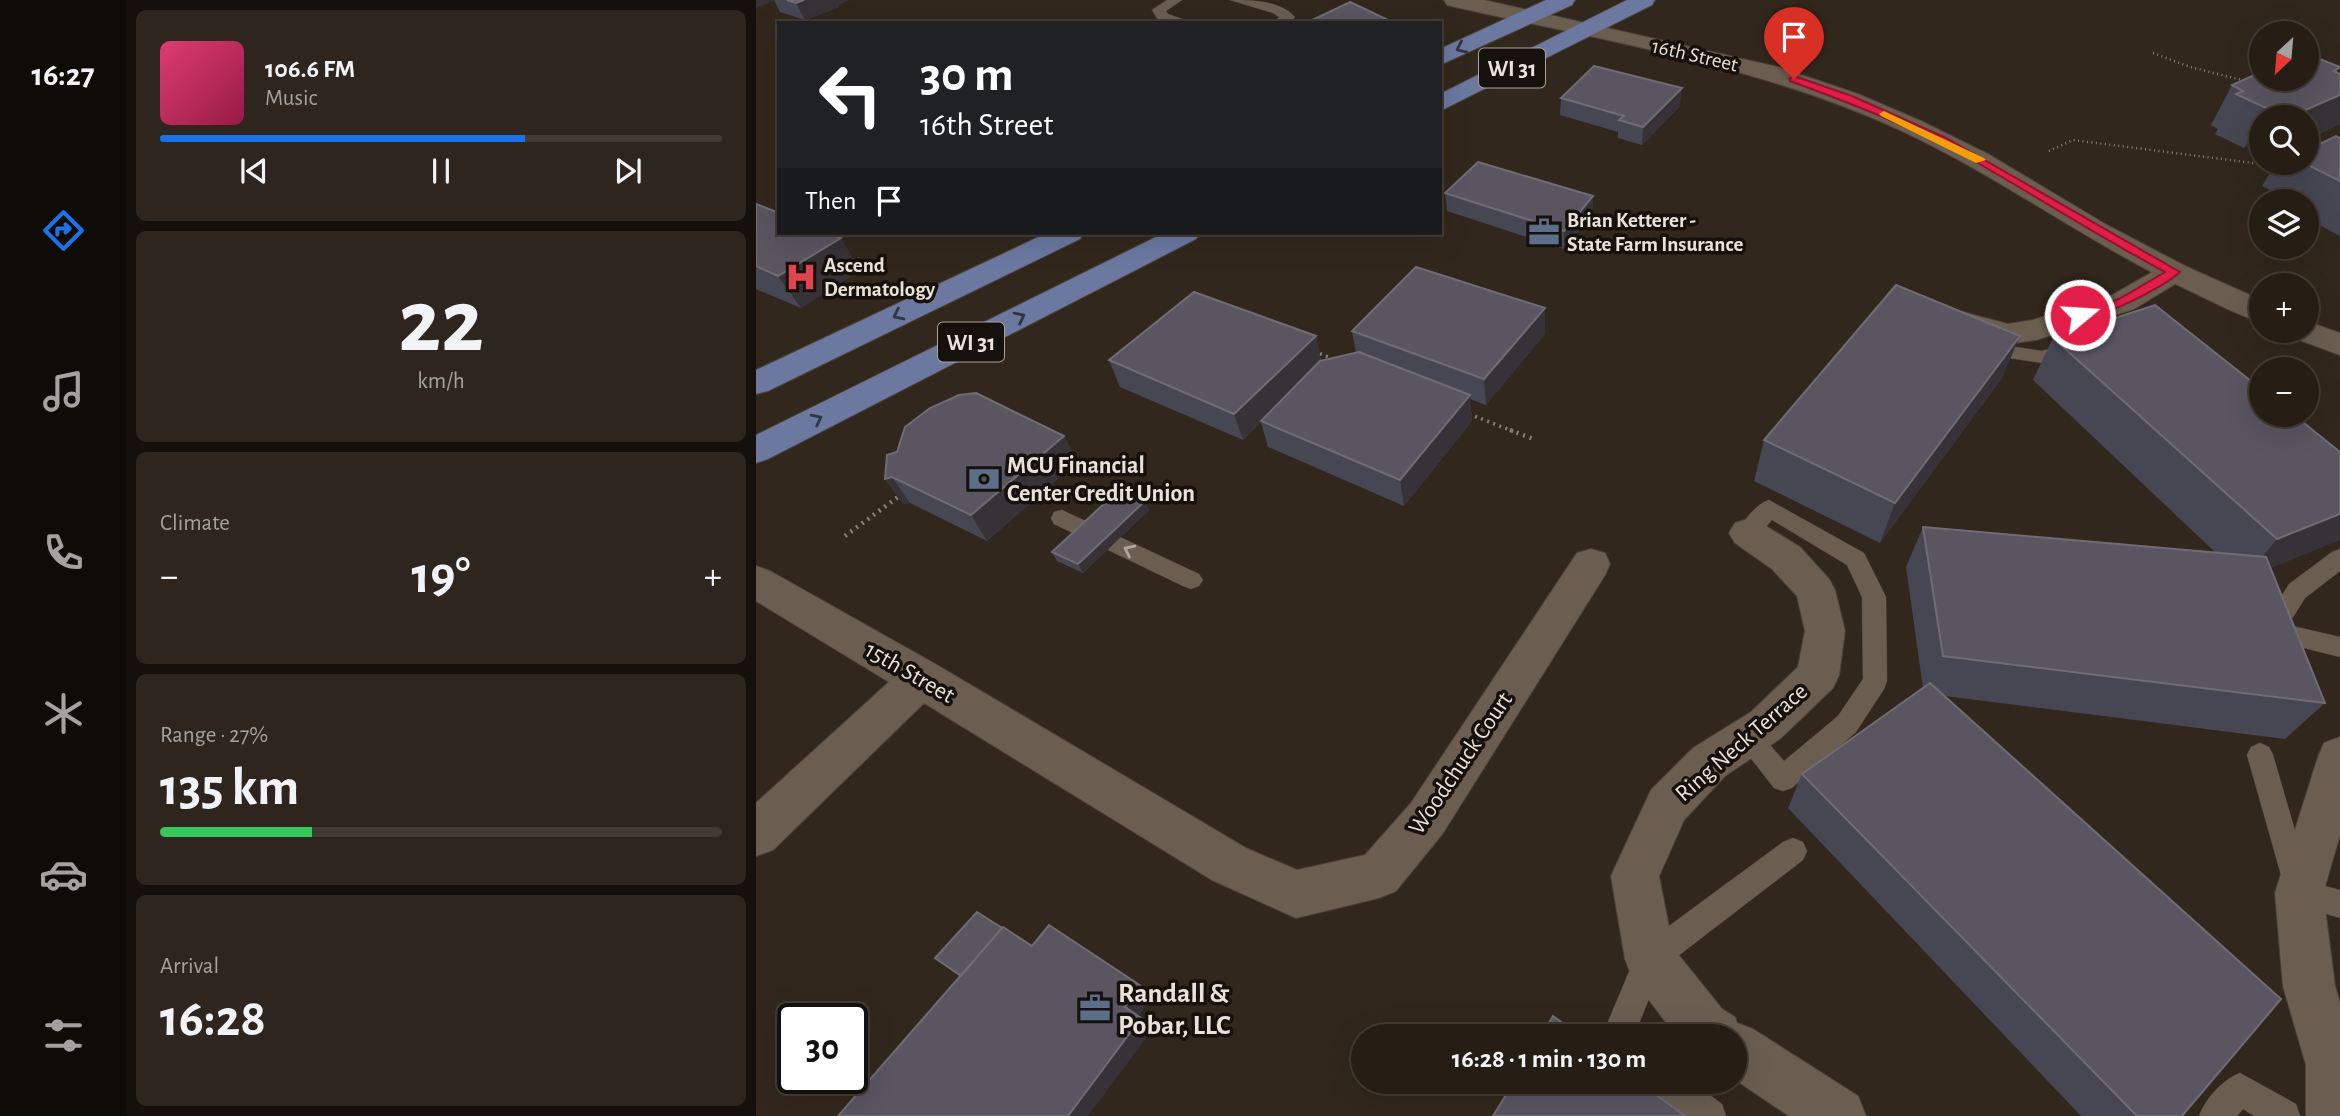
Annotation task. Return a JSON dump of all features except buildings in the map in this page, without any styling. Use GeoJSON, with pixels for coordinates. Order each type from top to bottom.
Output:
{"type":"FeatureCollection","features":[{"type":"Feature","properties":{"kind":"main road","name":"WI 31"},"geometry":{"type":"LineString","coordinates":[[1442,57],[1564,0]]}},
{"type":"Feature","properties":{"kind":"main road"},"geometry":{"type":"LineString","coordinates":[[1584,31],[1610,0]]}},
{"type":"Feature","properties":{"kind":"main road","name":"WI 31"},"geometry":{"type":"LineString","coordinates":[[1442,103],[1644,0]]}},
{"type":"Feature","properties":{"kind":"main road"},"geometry":{"type":"LineString","coordinates":[[1442,82],[1518,45],[1529,36],[1533,27],[1527,17]]}},
{"type":"Feature","properties":{"kind":"main road","name":"WI 31"},"geometry":{"type":"LineString","coordinates":[[756,383],[1066,235]]}},
{"type":"Feature","properties":{"kind":"main road","name":"WI 31"},"geometry":{"type":"LineString","coordinates":[[756,450],[1182,235]]}},
{"type":"Feature","properties":{"kind":"street","name":"16th Street"},"geometry":{"type":"LineString","coordinates":[[1455,0],[1770,72],[1849,99],[1912,126],[1979,160],[2095,230],[2174,272],[2249,306]]}},
{"type":"Feature","properties":{"kind":"street"},"geometry":{"type":"LineString","coordinates":[[1938,312],[1973,326],[2008,334],[2036,330],[2123,302],[2174,272]]}},
{"type":"Feature","properties":{"kind":"street"},"geometry":{"type":"LineString","coordinates":[[2319,337],[2340,345]]}},
{"type":"Feature","properties":{"kind":"street","name":"Ring Neck Terrace"},"geometry":{"type":"LineString","coordinates":[[1700,1024],[1650,959],[1635,877],[1667,805],[1709,762],[1766,725],[1818,675],[1825,631],[1815,590],[1786,558],[1748,533]]}},
{"type":"Feature","properties":{"kind":"street","name":"Woodchuck Court"},"geometry":{"type":"LineString","coordinates":[[1064,762],[1228,864],[1296,894],[1379,874],[1427,818],[1591,564]]}},
{"type":"Feature","properties":{"kind":"street","name":"15th Street"},"geometry":{"type":"LineString","coordinates":[[756,582],[1064,762]]}},
{"type":"Feature","properties":{"kind":"street"},"geometry":{"type":"LineString","coordinates":[[756,834],[922,678]]}},
{"type":"Feature","properties":{"kind":"street"},"geometry":{"type":"LineString","coordinates":[[2334,1116],[2333,1065],[2309,986],[2340,757]]}},
{"type":"Feature","properties":{"kind":"street"},"geometry":{"type":"LineString","coordinates":[[1747,1056],[1838,1116]]}},
{"type":"Feature","properties":{"kind":"lane"},"geometry":{"type":"LineString","coordinates":[[1176,0],[1159,10],[1163,17],[1179,21]]}},
{"type":"Feature","properties":{"kind":"lane"},"geometry":{"type":"LineString","coordinates":[[1236,0],[1278,10],[1288,17],[1283,21]]}},
{"type":"Feature","properties":{"kind":"lane"},"geometry":{"type":"LineString","coordinates":[[1964,343],[1975,347],[2042,356],[2103,340],[2080,315]]}},
{"type":"Feature","properties":{"kind":"lane"},"geometry":{"type":"LineString","coordinates":[[1062,518],[1191,580]]}},
{"type":"Feature","properties":{"kind":"lane"},"geometry":{"type":"LineString","coordinates":[[2340,558],[2297,591],[2272,631],[2340,647]]}},
{"type":"Feature","properties":{"kind":"lane"},"geometry":{"type":"LineString","coordinates":[[2260,755],[2319,899]]}},
{"type":"Feature","properties":{"kind":"lane"},"geometry":{"type":"LineString","coordinates":[[1623,1024],[1650,959],[1793,851]]}},
{"type":"Feature","properties":{"kind":"lane"},"geometry":{"type":"LineString","coordinates":[[2215,1116],[2240,1089],[2284,1116]]}},
{"type":"Feature","properties":{"kind":"lane"},"geometry":{"type":"LineString","coordinates":[[1682,1094],[1710,1116]]}},
{"type":"Feature","properties":{"kind":"path"},"geometry":{"type":"LineString","coordinates":[[2153,53],[2190,67],[2249,82]]}},
{"type":"Feature","properties":{"kind":"path"},"geometry":{"type":"LineString","coordinates":[[2049,151],[2073,140],[2249,163]]}},
{"type":"Feature","properties":{"kind":"path"},"geometry":{"type":"LineString","coordinates":[[1311,350],[1345,364]]}},
{"type":"Feature","properties":{"kind":"path"},"geometry":{"type":"LineString","coordinates":[[1464,412],[1536,440]]}},
{"type":"Feature","properties":{"kind":"path"},"geometry":{"type":"LineString","coordinates":[[845,536],[898,497],[899,488]]}},
{"type":"Feature","properties":{"kind":"slow traffic"},"geometry":{"type":"LineString","coordinates":[[1884,114],[1980,160]]}},
{"type":"Feature","properties":{"kind":"place","name":"Brian Ketterer - State Farm Insurance"},"geometry":{"type":"Point","coordinates":[1544,232]}},
{"type":"Feature","properties":{"kind":"place","name":"Ascend Dermatology"},"geometry":{"type":"Point","coordinates":[801,277]}},
{"type":"Feature","properties":{"kind":"place","name":"MCU Financial Center Credit Union"},"geometry":{"type":"Point","coordinates":[984,479]}},
{"type":"Feature","properties":{"kind":"place","name":"Randall & Pobar, LLC"},"geometry":{"type":"Point","coordinates":[1095,1008]}},
{"type":"Feature","properties":{"kind":"route"},"geometry":{"type":"LineString","coordinates":[[1794,79],[1849,99],[1942,141],[1979,160],[2095,230],[2174,272],[2123,302],[2080,315]]}}]}
